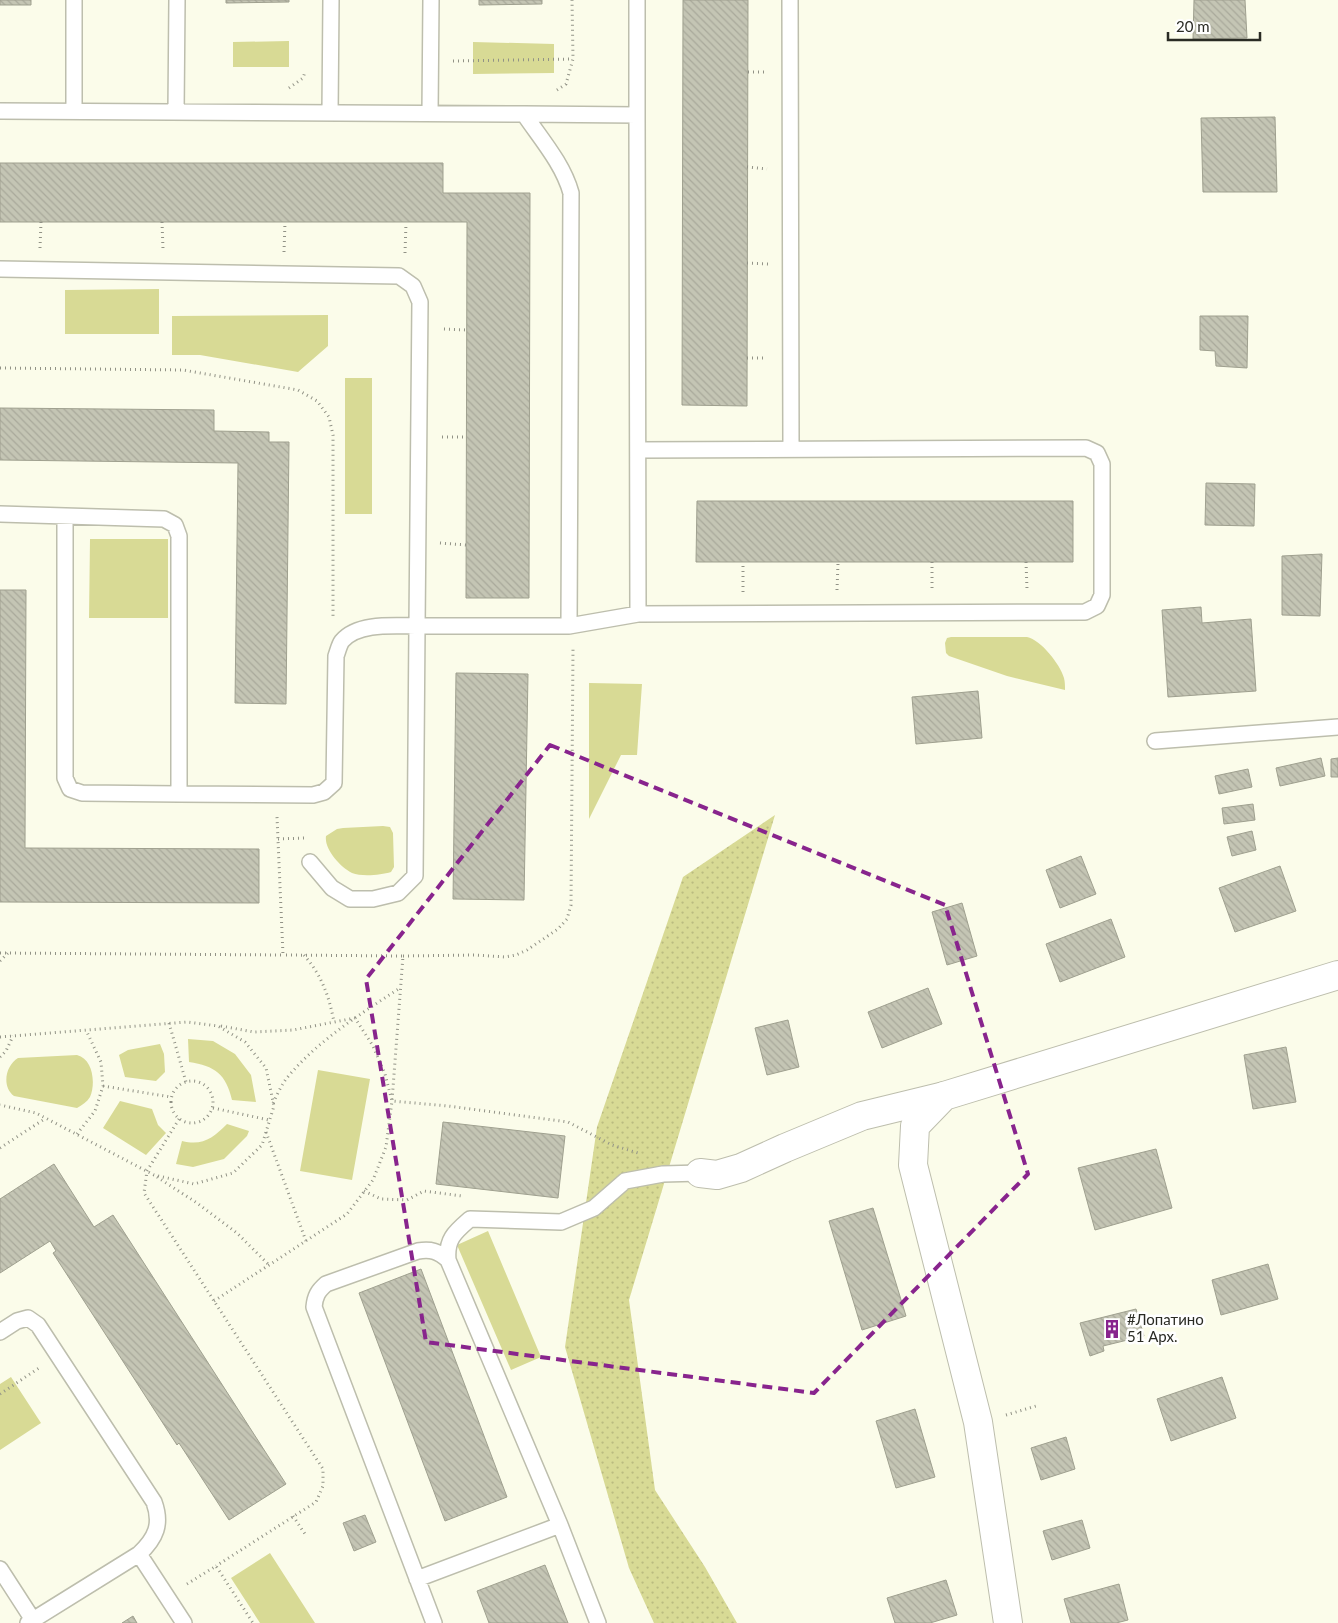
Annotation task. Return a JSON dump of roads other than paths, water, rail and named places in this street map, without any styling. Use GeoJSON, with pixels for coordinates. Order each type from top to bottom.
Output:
{"type":"FeatureCollection","features":[{"type":"Feature","properties":{"kind":"street"},"geometry":{"type":"LineString","coordinates":[[700,1173],[717,1175],[741,1168],[862,1116],[944,1096],[1338,975]]}},
{"type":"Feature","properties":{"kind":"street"},"geometry":{"type":"LineString","coordinates":[[944,1096],[915,1126],[914,1165],[978,1422],[1008,1623]]}},
{"type":"Feature","properties":{"kind":"lane"},"geometry":{"type":"LineString","coordinates":[[74,0],[74,111]]}},
{"type":"Feature","properties":{"kind":"lane"},"geometry":{"type":"LineString","coordinates":[[176,112],[177,0]]}},
{"type":"Feature","properties":{"kind":"lane"},"geometry":{"type":"LineString","coordinates":[[330,113],[331,0]]}},
{"type":"Feature","properties":{"kind":"lane"},"geometry":{"type":"LineString","coordinates":[[430,113],[431,0]]}},
{"type":"Feature","properties":{"kind":"lane"},"geometry":{"type":"LineString","coordinates":[[637,0],[638,614]]}},
{"type":"Feature","properties":{"kind":"lane"},"geometry":{"type":"LineString","coordinates":[[790,0],[792,449]]}},
{"type":"Feature","properties":{"kind":"lane"},"geometry":{"type":"LineString","coordinates":[[0,110],[637,115]]}},
{"type":"Feature","properties":{"kind":"lane"},"geometry":{"type":"LineString","coordinates":[[524,114],[560,167],[571,193],[571,626]]}},
{"type":"Feature","properties":{"kind":"lane"},"geometry":{"type":"LineString","coordinates":[[0,269],[399,276],[413,286],[420,302],[415,876],[398,893],[373,899],[350,899],[332,888],[310,862]]}},
{"type":"Feature","properties":{"kind":"lane"},"geometry":{"type":"LineString","coordinates":[[65,516],[65,778],[70,789],[82,793],[313,795],[324,792],[334,783],[336,656],[342,641],[359,630],[378,626],[571,626],[638,614],[1085,612],[1097,606],[1102,595],[1102,464],[1096,453],[1086,448],[638,450]]}},
{"type":"Feature","properties":{"kind":"lane"},"geometry":{"type":"LineString","coordinates":[[0,514],[164,518],[175,525],[179,536],[179,794]]}},
{"type":"Feature","properties":{"kind":"lane"},"geometry":{"type":"LineString","coordinates":[[1155,741],[1338,727]]}},
{"type":"Feature","properties":{"kind":"lane"},"geometry":{"type":"LineString","coordinates":[[598,1623],[560,1525],[448,1260],[447,1248],[453,1234],[470,1219],[561,1222],[594,1208],[625,1181],[663,1174],[700,1173]]}},
{"type":"Feature","properties":{"kind":"lane"},"geometry":{"type":"LineString","coordinates":[[434,1623],[314,1307],[315,1298],[319,1290],[326,1284],[418,1251],[430,1249],[440,1253],[448,1260]]}},
{"type":"Feature","properties":{"kind":"lane"},"geometry":{"type":"LineString","coordinates":[[0,1332],[17,1321],[28,1318],[38,1325],[154,1502],[159,1515],[150,1543],[139,1554],[31,1621],[0,1569]]}},
{"type":"Feature","properties":{"kind":"lane"},"geometry":{"type":"LineString","coordinates":[[417,1579],[560,1525]]}},
{"type":"Feature","properties":{"kind":"lane"},"geometry":{"type":"LineString","coordinates":[[139,1554],[184,1623]]}},
{"type":"Feature","properties":{"kind":"place","name":"#Лопатино 51 Арх."},"geometry":{"type":"Point","coordinates":[1112,1329]}}]}
